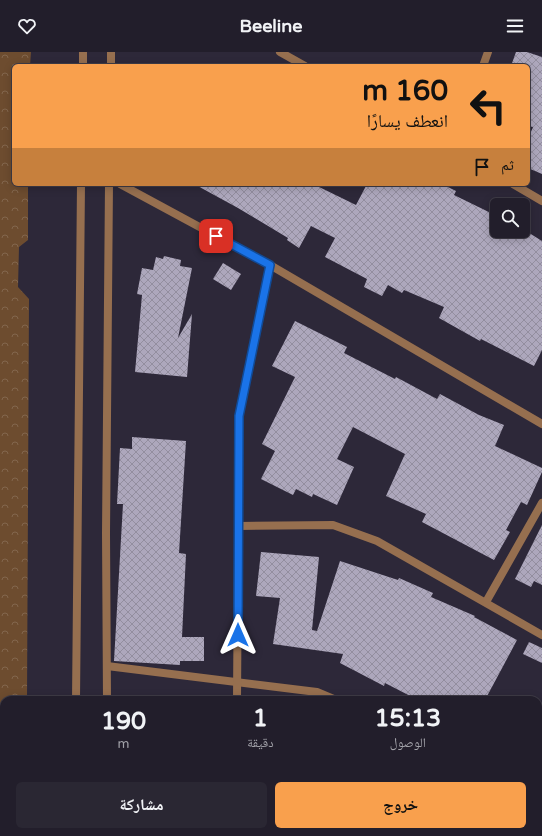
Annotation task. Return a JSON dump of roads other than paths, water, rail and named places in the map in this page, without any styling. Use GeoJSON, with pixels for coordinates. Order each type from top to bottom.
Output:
{"type":"FeatureCollection","features":[{"type":"Feature","properties":{"kind":"street"},"geometry":{"type":"LineString","coordinates":[[83,52],[83,64]]}},
{"type":"Feature","properties":{"kind":"street"},"geometry":{"type":"LineString","coordinates":[[111,52],[111,64]]}},
{"type":"Feature","properties":{"kind":"street"},"geometry":{"type":"LineString","coordinates":[[280,52],[301,64]]}},
{"type":"Feature","properties":{"kind":"street"},"geometry":{"type":"LineString","coordinates":[[484,64],[488,52]]}},
{"type":"Feature","properties":{"kind":"street"},"geometry":{"type":"LineString","coordinates":[[76,696],[82,186]]}},
{"type":"Feature","properties":{"kind":"street"},"geometry":{"type":"LineString","coordinates":[[107,696],[106,533],[109,186]]}},
{"type":"Feature","properties":{"kind":"street"},"geometry":{"type":"LineString","coordinates":[[124,186],[270,265],[542,424]]}},
{"type":"Feature","properties":{"kind":"street"},"geometry":{"type":"LineString","coordinates":[[516,186],[542,201]]}},
{"type":"Feature","properties":{"kind":"street"},"geometry":{"type":"LineString","coordinates":[[237,696],[239,416],[270,265]]}},
{"type":"Feature","properties":{"kind":"street"},"geometry":{"type":"LineString","coordinates":[[486,602],[542,503]]}},
{"type":"Feature","properties":{"kind":"street"},"geometry":{"type":"LineString","coordinates":[[238,526],[334,525],[377,541],[542,635]]}},
{"type":"Feature","properties":{"kind":"street"},"geometry":{"type":"LineString","coordinates":[[107,666],[317,692],[326,696]]}}]}
